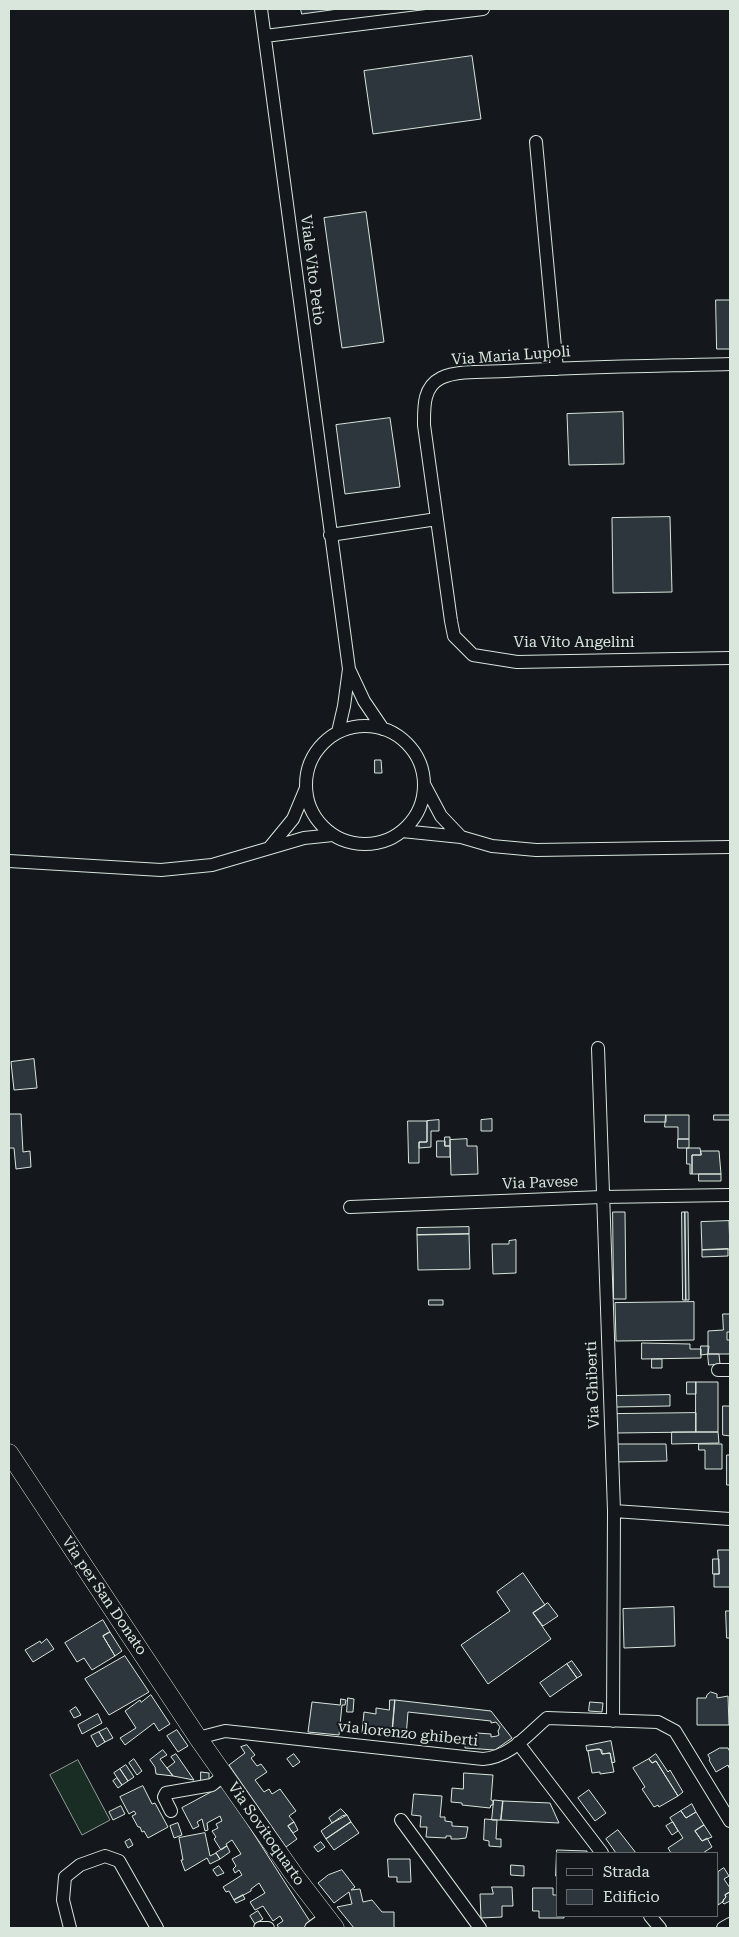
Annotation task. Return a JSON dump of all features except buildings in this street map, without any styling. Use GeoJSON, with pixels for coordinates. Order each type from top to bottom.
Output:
{"type":"FeatureCollection","features":[{"type":"Feature","properties":{"kind":"street","name":"Viale Vito Petìo"},"geometry":{"type":"LineString","coordinates":[[261,9],[349,669]]}},
{"type":"Feature","properties":{"kind":"street"},"geometry":{"type":"LineString","coordinates":[[265,36],[483,9]]}},
{"type":"Feature","properties":{"kind":"street"},"geometry":{"type":"LineString","coordinates":[[536,142],[557,368]]}},
{"type":"Feature","properties":{"kind":"street","name":"Via Maria Lupoli"},"geometry":{"type":"LineString","coordinates":[[437,519],[424,424],[424,406],[427,391],[441,378],[460,374],[557,368],[730,364]]}},
{"type":"Feature","properties":{"kind":"street"},"geometry":{"type":"LineString","coordinates":[[330,535],[437,519]]}},
{"type":"Feature","properties":{"kind":"street","name":"Via Vito Angelini"},"geometry":{"type":"LineString","coordinates":[[437,519],[450,621],[454,636],[473,655],[517,662],[730,658]]}},
{"type":"Feature","properties":{"kind":"street"},"geometry":{"type":"LineString","coordinates":[[349,669],[364,702],[383,729]]}},
{"type":"Feature","properties":{"kind":"street"},"geometry":{"type":"LineString","coordinates":[[338,732],[349,669]]}},
{"type":"Feature","properties":{"kind":"street"},"geometry":{"type":"LineString","coordinates":[[270,847],[292,819],[306,788],[308,771],[314,755],[325,742],[338,732],[360,727],[383,729],[396,735],[407,744],[416,756],[422,769],[424,784],[423,797],[411,822],[402,831],[386,840],[368,844],[350,842],[333,835],[320,822],[310,804],[306,788]]}},
{"type":"Feature","properties":{"kind":"street"},"geometry":{"type":"LineString","coordinates":[[424,784],[442,816],[461,837]]}},
{"type":"Feature","properties":{"kind":"street"},"geometry":{"type":"LineString","coordinates":[[402,831],[461,837],[492,846],[536,850],[730,847]]}},
{"type":"Feature","properties":{"kind":"street"},"geometry":{"type":"LineString","coordinates":[[9,861],[161,870],[212,866],[304,838],[333,835]]}},
{"type":"Feature","properties":{"kind":"street","name":"Via Ghiberti"},"geometry":{"type":"LineString","coordinates":[[598,1048],[614,1511],[613,1721]]}},
{"type":"Feature","properties":{"kind":"street","name":"Via Pavese"},"geometry":{"type":"LineString","coordinates":[[350,1206],[602,1197],[730,1195]]}},
{"type":"Feature","properties":{"kind":"street","name":"Via per San Donato"},"geometry":{"type":"LineString","coordinates":[[9,1453],[198,1738]]}},
{"type":"Feature","properties":{"kind":"street"},"geometry":{"type":"LineString","coordinates":[[614,1511],[730,1519]]}},
{"type":"Feature","properties":{"kind":"street","name":"via lorenzo ghiberti"},"geometry":{"type":"LineString","coordinates":[[198,1738],[225,1731],[493,1758],[508,1753],[547,1718],[658,1722],[675,1731],[730,1821]]}},
{"type":"Feature","properties":{"kind":"street","name":"Via Sovitoquarto"},"geometry":{"type":"LineString","coordinates":[[198,1738],[225,1774],[294,1876],[330,1923]]}},
{"type":"Feature","properties":{"kind":"street"},"geometry":{"type":"LineString","coordinates":[[518,1743],[601,1852]]}},
{"type":"Feature","properties":{"kind":"street"},"geometry":{"type":"LineString","coordinates":[[171,1811],[164,1797],[166,1793],[212,1785],[225,1774]]}},
{"type":"Feature","properties":{"kind":"street"},"geometry":{"type":"LineString","coordinates":[[401,1820],[480,1928]]}},
{"type":"Feature","properties":{"kind":"street"},"geometry":{"type":"LineString","coordinates":[[70,1928],[63,1900],[65,1877],[80,1865],[104,1856],[119,1861],[157,1928]]}},
{"type":"Feature","properties":{"kind":"street"},"geometry":{"type":"LineString","coordinates":[[651,1917],[660,1928]]}},
{"type":"Feature","properties":{"kind":"street"},"geometry":{"type":"LineString","coordinates":[[311,1928],[330,1923]]}},
{"type":"Feature","properties":{"kind":"street"},"geometry":{"type":"LineString","coordinates":[[723,1928],[730,1924]]}},
{"type":"Feature","properties":{"kind":"street"},"geometry":{"type":"LineString","coordinates":[[260,1928],[268,1928]]}},
{"type":"Feature","properties":{"kind":"green space"},"geometry":{"type":"Polygon","coordinates":[[[78,1760],[110,1820],[82,1835],[50,1775],[78,1760]]]}}]}
